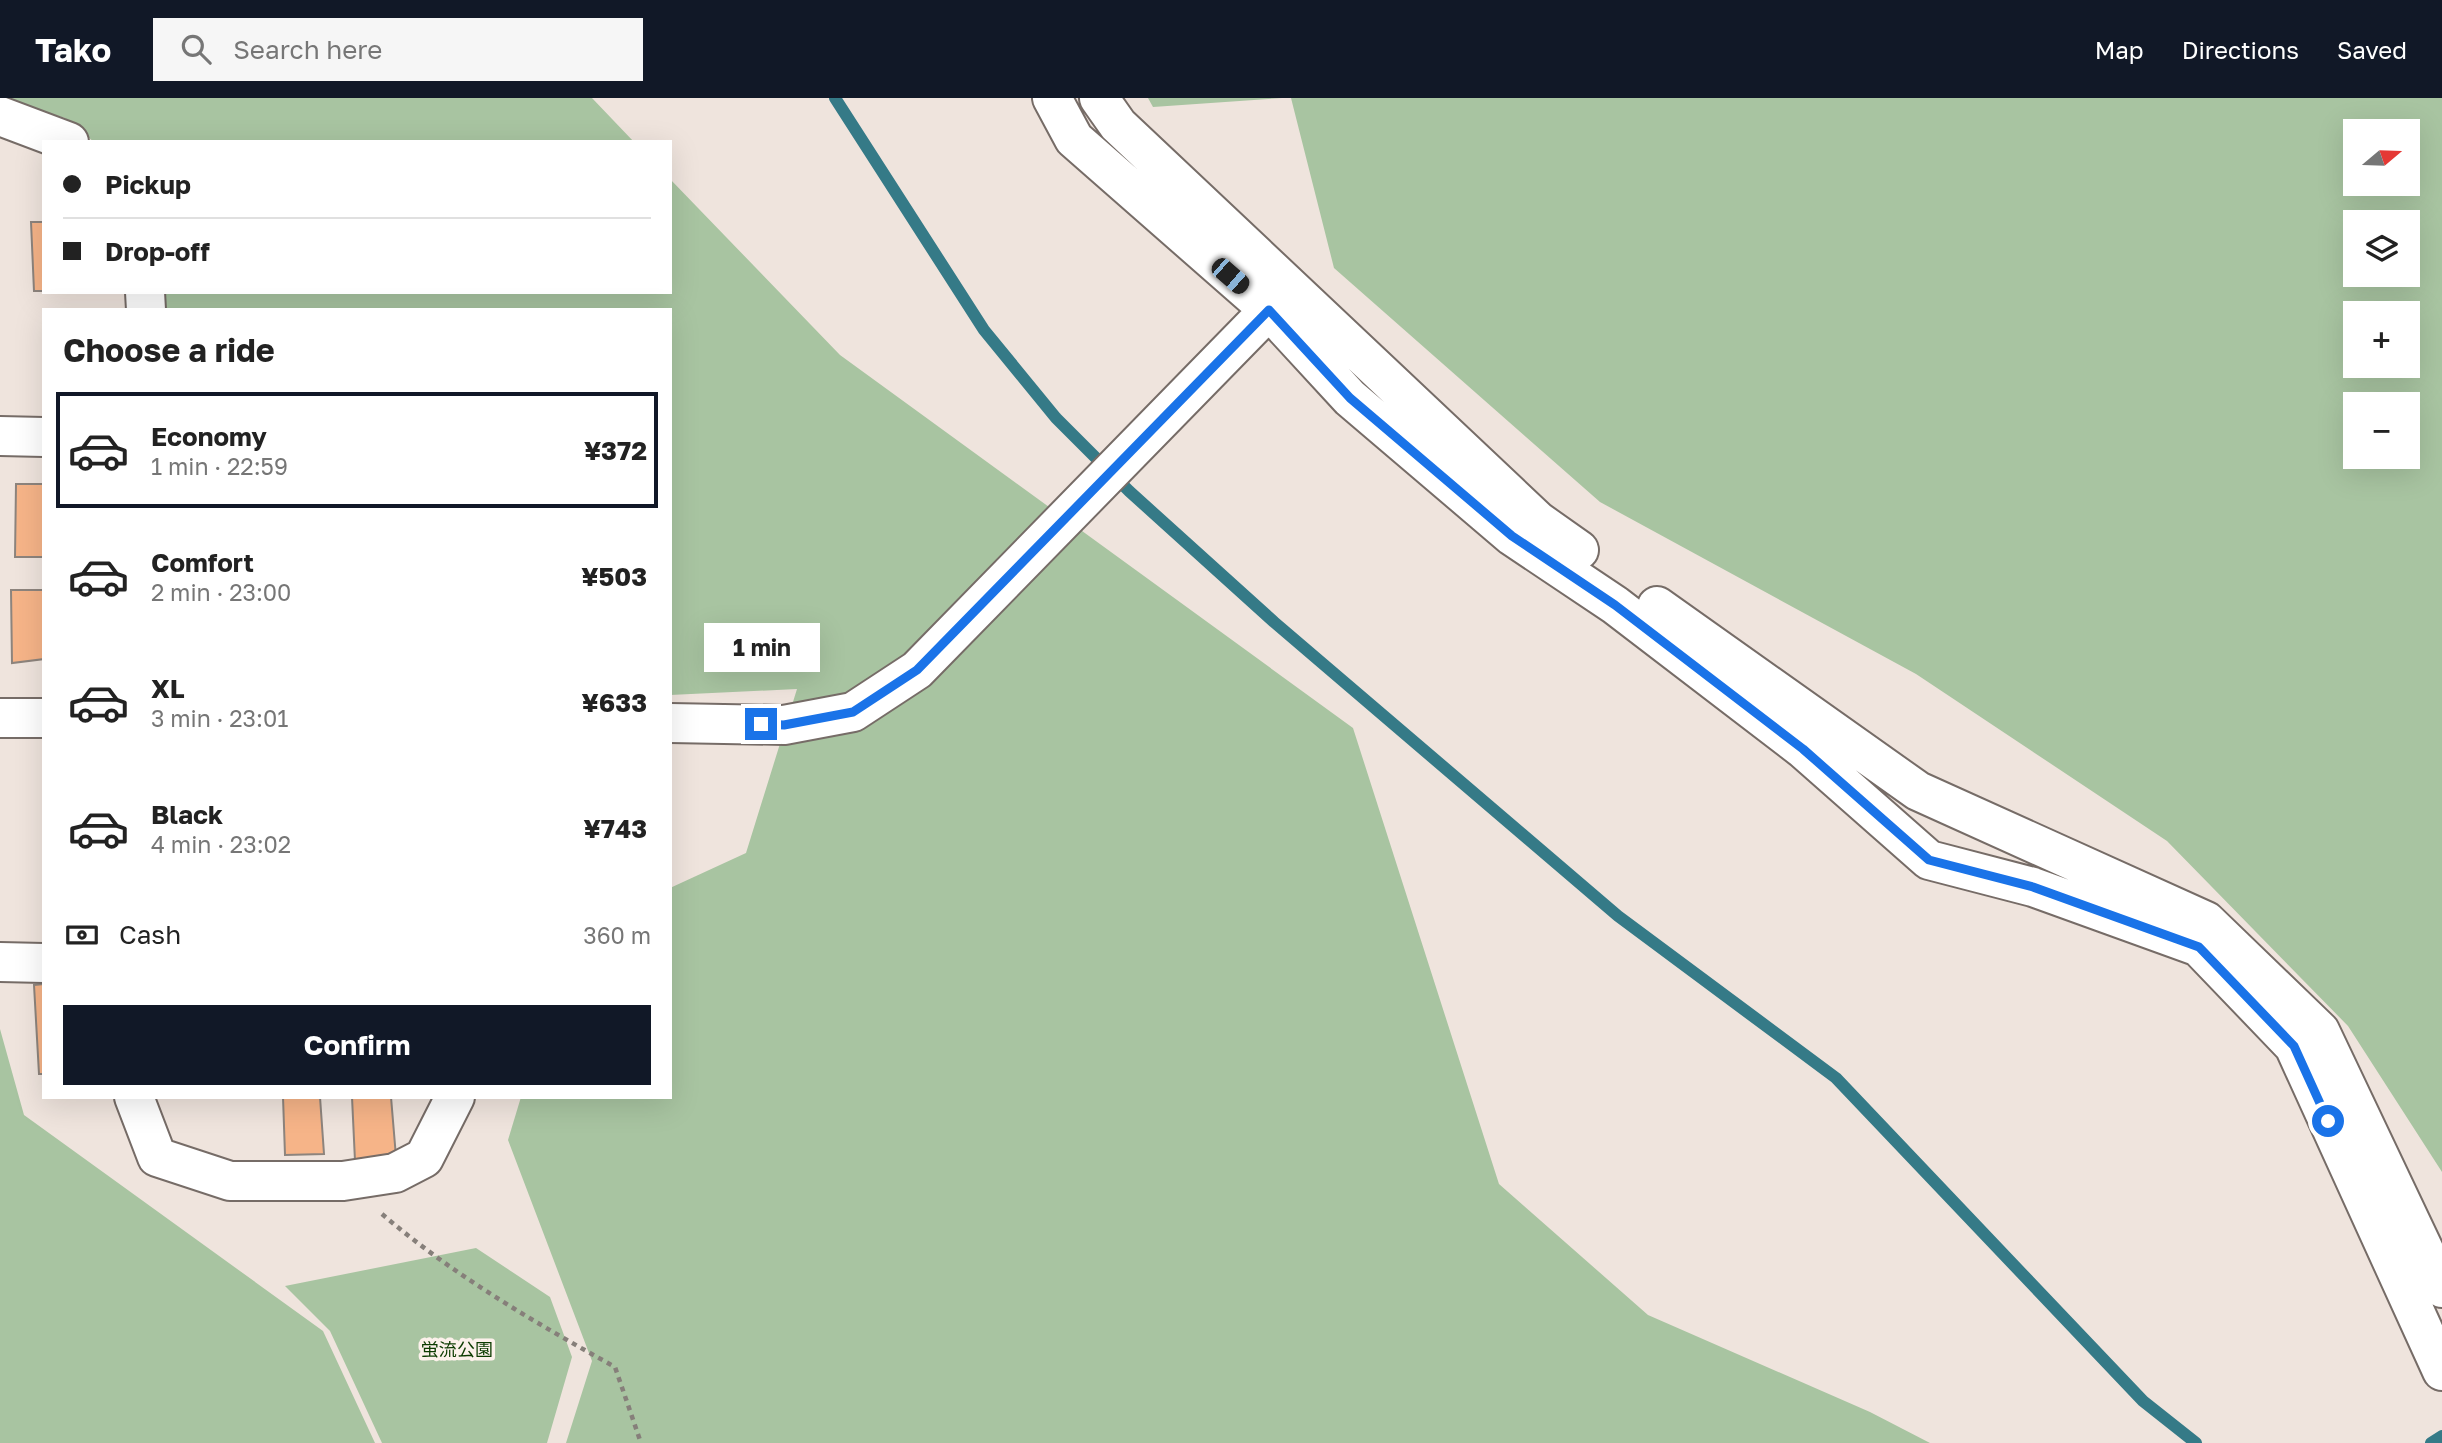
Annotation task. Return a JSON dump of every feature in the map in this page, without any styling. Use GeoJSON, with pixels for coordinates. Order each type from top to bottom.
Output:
{"type":"FeatureCollection","features":[{"type":"Feature","properties":{"kind":"street"},"geometry":{"type":"LineString","coordinates":[[1052,98],[1074,139],[1269,310],[1350,398],[1512,536],[1615,605],[1792,741],[1929,860],[2033,887],[2199,947],[2294,1046],[2442,1371]]}},
{"type":"Feature","properties":{"kind":"street"},"geometry":{"type":"LineString","coordinates":[[1099,98],[1118,125],[1538,521],[1918,791],[2206,921],[2320,1031],[2442,1288]]}},
{"type":"Feature","properties":{"kind":"street"},"geometry":{"type":"LineString","coordinates":[[0,116],[64,140]]}},
{"type":"Feature","properties":{"kind":"street"},"geometry":{"type":"LineString","coordinates":[[672,723],[784,725],[853,712],[917,670],[1269,310]]}},
{"type":"Feature","properties":{"kind":"street"},"geometry":{"type":"LineString","coordinates":[[0,436],[42,437]]}},
{"type":"Feature","properties":{"kind":"street"},"geometry":{"type":"LineString","coordinates":[[0,718],[42,718]]}},
{"type":"Feature","properties":{"kind":"street"},"geometry":{"type":"LineString","coordinates":[[0,962],[42,963]]}},
{"type":"Feature","properties":{"kind":"street"},"geometry":{"type":"LineString","coordinates":[[135,1099],[157,1157],[230,1181],[343,1181],[395,1173],[424,1157],[454,1099]]}},
{"type":"Feature","properties":{"kind":"path"},"geometry":{"type":"LineString","coordinates":[[343,1181],[407,1236],[519,1313],[615,1367],[641,1443]]}},
{"type":"Feature","properties":{"kind":"green space"},"geometry":{"type":"Polygon","coordinates":[[[0,98],[592,98],[632,140],[92,140],[65,118],[0,98]]]}},
{"type":"Feature","properties":{"kind":"green space"},"geometry":{"type":"Polygon","coordinates":[[[1148,98],[1282,98],[1153,107],[1148,98]]]}},
{"type":"Feature","properties":{"kind":"green space"},"geometry":{"type":"Polygon","coordinates":[[[1291,98],[2442,98],[2442,1172],[2348,1026],[2167,841],[1916,674],[1600,502],[1334,268],[1291,98]]]}},
{"type":"Feature","properties":{"kind":"green space"},"geometry":{"type":"Polygon","coordinates":[[[672,181],[840,355],[1353,728],[1499,1184],[1648,1315],[1870,1412],[1930,1443],[566,1443],[592,1361],[508,1140],[520,1099],[672,1099],[672,887],[746,853],[797,689],[672,695],[672,308],[159,308],[159,294],[672,294],[672,181]]]}},
{"type":"Feature","properties":{"kind":"green space"},"geometry":{"type":"Polygon","coordinates":[[[0,1029],[24,1115],[323,1331],[375,1443],[0,1443],[0,1029]]]}},
{"type":"Feature","properties":{"kind":"green space","name":"蛍流公園"},"geometry":{"type":"Polygon","coordinates":[[[476,1248],[550,1297],[572,1357],[547,1443],[382,1443],[330,1331],[285,1286],[476,1248]]]}},
{"type":"Feature","properties":{"kind":"building"},"geometry":{"type":"Polygon","coordinates":[[[31,222],[42,222],[42,291],[34,291],[31,222]]]}},
{"type":"Feature","properties":{"kind":"building"},"geometry":{"type":"Polygon","coordinates":[[[16,484],[42,484],[42,557],[15,557],[16,484]]]}},
{"type":"Feature","properties":{"kind":"building"},"geometry":{"type":"Polygon","coordinates":[[[11,590],[42,590],[42,659],[12,663],[11,590]]]}},
{"type":"Feature","properties":{"kind":"building"},"geometry":{"type":"Polygon","coordinates":[[[42,984],[42,1074],[39,1074],[34,985],[42,984]]]}},
{"type":"Feature","properties":{"kind":"building"},"geometry":{"type":"Polygon","coordinates":[[[283,1099],[320,1099],[324,1154],[285,1155],[283,1099]]]}},
{"type":"Feature","properties":{"kind":"building"},"geometry":{"type":"Polygon","coordinates":[[[352,1099],[391,1099],[396,1157],[355,1161],[352,1099]]]}},
{"type":"Feature","properties":{"kind":"waterway"},"geometry":{"type":"LineString","coordinates":[[835,98],[984,330],[1056,418],[1129,491],[1274,622],[1618,916],[1836,1078],[2143,1401],[2196,1443]]}},
{"type":"Feature","properties":{"kind":"waterway"},"geometry":{"type":"LineString","coordinates":[[2431,1443],[2442,1436]]}},
{"type":"Feature","properties":{"kind":"route"},"geometry":{"type":"LineString","coordinates":[[761,724],[784,725],[853,712],[917,670],[1269,310],[1350,398],[1512,536],[1615,605],[1803,749],[1929,860],[2033,887],[2199,947],[2294,1046],[2328,1121]]}}]}
